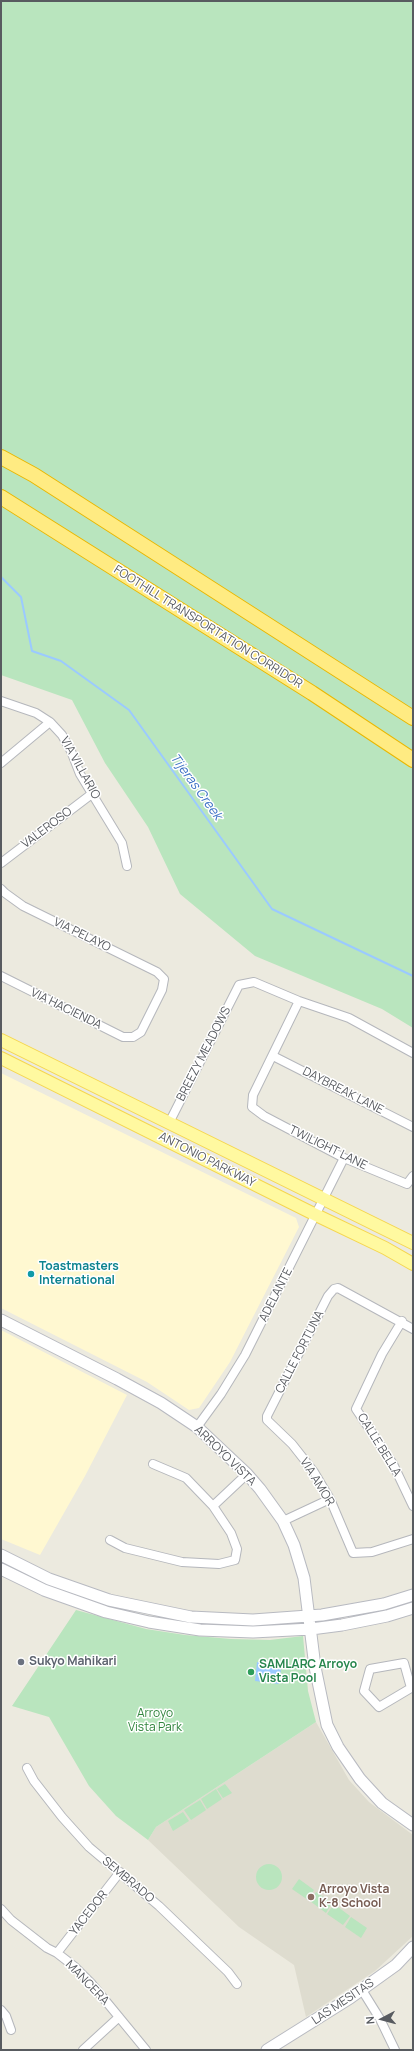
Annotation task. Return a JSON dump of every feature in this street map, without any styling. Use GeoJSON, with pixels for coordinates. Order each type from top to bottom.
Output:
{"type":"FeatureCollection","features":[{"type":"Feature","properties":{"kind":"highway"},"geometry":{"type":"LineString","coordinates":[[1,457],[34,475],[413,718]]}},
{"type":"Feature","properties":{"kind":"highway","name":"FOOTHILL TRANSPORTATION CORRIDOR"},"geometry":{"type":"LineString","coordinates":[[1,497],[312,693],[413,760]]}},
{"type":"Feature","properties":{"kind":"main road","name":"ANTONIO PARKWAY"},"geometry":{"type":"LineString","coordinates":[[1,1040],[413,1243]]}},
{"type":"Feature","properties":{"kind":"main road","name":"ANTONIO PARKWAY"},"geometry":{"type":"LineString","coordinates":[[1,1058],[385,1248],[413,1264]]}},
{"type":"Feature","properties":{"kind":"main road","name":"ARROYO VISTA"},"geometry":{"type":"LineString","coordinates":[[1,1320],[141,1391],[197,1427],[247,1474],[283,1521],[294,1545],[304,1578],[315,1667],[326,1725],[338,1747],[360,1779],[382,1803],[413,1825]]}},
{"type":"Feature","properties":{"kind":"main road"},"geometry":{"type":"LineString","coordinates":[[1,1555],[49,1579],[110,1600],[152,1610],[222,1620],[253,1620],[340,1613],[413,1595]]}},
{"type":"Feature","properties":{"kind":"main road"},"geometry":{"type":"LineString","coordinates":[[1,1569],[44,1590],[71,1601],[106,1612],[149,1622],[221,1632],[311,1629],[342,1625],[387,1616],[413,1608]]}},
{"type":"Feature","properties":{"kind":"main road","name":"LAS MESITAS"},"geometry":{"type":"LineString","coordinates":[[267,2050],[362,1990],[396,1965],[413,1947]]}},
{"type":"Feature","properties":{"kind":"street","name":"VIA VILLARIO"},"geometry":{"type":"LineString","coordinates":[[1,701],[29,710],[50,722],[62,735],[71,751],[80,774],[93,793],[122,843],[127,866]]}},
{"type":"Feature","properties":{"kind":"street"},"geometry":{"type":"LineString","coordinates":[[1,763],[50,722]]}},
{"type":"Feature","properties":{"kind":"street","name":"VALEROSO"},"geometry":{"type":"LineString","coordinates":[[1,863],[93,793]]}},
{"type":"Feature","properties":{"kind":"street","name":"VIA PELAYO"},"geometry":{"type":"LineString","coordinates":[[1,889],[23,906],[157,972],[164,980],[162,990],[141,1032],[133,1037]]}},
{"type":"Feature","properties":{"kind":"street","name":"VIA HACIENDA"},"geometry":{"type":"LineString","coordinates":[[1,976],[123,1037],[133,1037]]}},
{"type":"Feature","properties":{"kind":"street","name":"BREEZY MEADOWS"},"geometry":{"type":"LineString","coordinates":[[169,1123],[240,984],[254,982],[299,1001]]}},
{"type":"Feature","properties":{"kind":"street"},"geometry":{"type":"LineString","coordinates":[[273,1056],[299,1001],[349,1018],[413,1053]]}},
{"type":"Feature","properties":{"kind":"street","name":"TWILIGHT LANE"},"geometry":{"type":"LineString","coordinates":[[273,1056],[253,1095],[252,1106],[264,1116],[344,1158],[407,1184],[413,1176]]}},
{"type":"Feature","properties":{"kind":"street","name":"DAYBREAK LANE"},"geometry":{"type":"LineString","coordinates":[[273,1056],[413,1127]]}},
{"type":"Feature","properties":{"kind":"street","name":"ADELANTE"},"geometry":{"type":"LineString","coordinates":[[197,1427],[221,1394],[245,1355],[344,1158]]}},
{"type":"Feature","properties":{"kind":"street","name":"CALLE FORTUNA"},"geometry":{"type":"LineString","coordinates":[[267,1420],[269,1411],[331,1291],[338,1288],[402,1321]]}},
{"type":"Feature","properties":{"kind":"street"},"geometry":{"type":"LineString","coordinates":[[402,1321],[413,1328]]}},
{"type":"Feature","properties":{"kind":"street","name":"CALLE BELLA"},"geometry":{"type":"LineString","coordinates":[[402,1321],[382,1354],[356,1409],[393,1464],[413,1506]]}},
{"type":"Feature","properties":{"kind":"street","name":"VIA AMOR"},"geometry":{"type":"LineString","coordinates":[[267,1420],[292,1444],[314,1472],[330,1499],[353,1553],[372,1552],[413,1539]]}},
{"type":"Feature","properties":{"kind":"street"},"geometry":{"type":"LineString","coordinates":[[110,1540],[125,1548],[182,1562],[219,1564],[235,1560],[237,1549],[231,1533],[213,1506],[186,1478],[153,1464]]}},
{"type":"Feature","properties":{"kind":"street"},"geometry":{"type":"LineString","coordinates":[[213,1506],[247,1474]]}},
{"type":"Feature","properties":{"kind":"street"},"geometry":{"type":"LineString","coordinates":[[283,1521],[330,1499]]}},
{"type":"Feature","properties":{"kind":"street"},"geometry":{"type":"LineString","coordinates":[[404,1663],[412,1689],[379,1707],[364,1690],[370,1669],[404,1663]]}},
{"type":"Feature","properties":{"kind":"street","name":"SEMBRADO"},"geometry":{"type":"LineString","coordinates":[[27,1768],[34,1781],[62,1817],[89,1847],[165,1911],[228,1972],[237,1984]]}},
{"type":"Feature","properties":{"kind":"street","name":"YACEDOR"},"geometry":{"type":"LineString","coordinates":[[57,1953],[120,1872]]}},
{"type":"Feature","properties":{"kind":"street","name":"MANCERA"},"geometry":{"type":"LineString","coordinates":[[1,1909],[11,1920],[47,1948],[57,1953],[91,1984],[146,2050]]}},
{"type":"Feature","properties":{"kind":"street"},"geometry":{"type":"LineString","coordinates":[[362,1990],[380,2019],[395,2050]]}},
{"type":"Feature","properties":{"kind":"street"},"geometry":{"type":"LineString","coordinates":[[1,2010],[6,2016],[11,2030]]}},
{"type":"Feature","properties":{"kind":"street"},"geometry":{"type":"LineString","coordinates":[[83,2050],[119,2017]]}},
{"type":"Feature","properties":{"kind":"shaded area"},"geometry":{"type":"Polygon","coordinates":[[[1,1073],[296,1218],[299,1227],[230,1362],[199,1408],[189,1410],[147,1382],[1,1308],[1,1073]]]}},
{"type":"Feature","properties":{"kind":"shaded area"},"geometry":{"type":"Polygon","coordinates":[[[1,1330],[127,1395],[85,1476],[40,1555],[1,1539],[1,1330]]]}},
{"type":"Feature","properties":{"kind":"shaded area","name":"Arroyo Vista K-8 School"},"geometry":{"type":"Polygon","coordinates":[[[316,1722],[349,1780],[369,1802],[413,1835],[413,1936],[375,1971],[306,2017],[294,1965],[239,1927],[148,1840],[156,1827],[316,1722]]]}},
{"type":"Feature","properties":{"kind":"green space"},"geometry":{"type":"Polygon","coordinates":[[[1,1],[413,1],[413,1028],[382,1009],[255,956],[180,894],[148,827],[105,763],[72,700],[1,675],[1,1]]]}},
{"type":"Feature","properties":{"kind":"green space","name":"Arroyo Vista Park"},"geometry":{"type":"Polygon","coordinates":[[[76,1610],[146,1629],[185,1635],[231,1639],[270,1640],[303,1636],[308,1691],[316,1722],[156,1827],[148,1840],[116,1816],[89,1786],[49,1717],[12,1706],[76,1610]]]}},
{"type":"Feature","properties":{"kind":"green space"},"geometry":{"type":"Polygon","coordinates":[[[225,1784],[232,1793],[223,1798],[217,1789],[225,1784]]]}},
{"type":"Feature","properties":{"kind":"green space"},"geometry":{"type":"Polygon","coordinates":[[[216,1789],[222,1799],[207,1809],[201,1799],[216,1789]]]}},
{"type":"Feature","properties":{"kind":"green space"},"geometry":{"type":"Polygon","coordinates":[[[200,1800],[206,1810],[191,1820],[184,1810],[200,1800]]]}},
{"type":"Feature","properties":{"kind":"green space"},"geometry":{"type":"Polygon","coordinates":[[[183,1812],[189,1821],[173,1831],[168,1821],[183,1812]]]}},
{"type":"Feature","properties":{"kind":"green space"},"geometry":{"type":"Polygon","coordinates":[[[269,1864],[278,1868],[282,1877],[278,1886],[269,1890],[260,1886],[256,1877],[260,1868],[269,1864]]]}},
{"type":"Feature","properties":{"kind":"green space"},"geometry":{"type":"Polygon","coordinates":[[[299,1879],[314,1890],[308,1900],[292,1889],[299,1879]]]}},
{"type":"Feature","properties":{"kind":"green space"},"geometry":{"type":"Polygon","coordinates":[[[316,1892],[332,1903],[326,1913],[310,1901],[316,1892]]]}},
{"type":"Feature","properties":{"kind":"green space"},"geometry":{"type":"Polygon","coordinates":[[[334,1904],[350,1916],[343,1925],[327,1914],[334,1904]]]}},
{"type":"Feature","properties":{"kind":"green space"},"geometry":{"type":"Polygon","coordinates":[[[351,1917],[367,1928],[361,1938],[345,1927],[351,1917]]]}},
{"type":"Feature","properties":{"kind":"water"},"geometry":{"type":"Polygon","coordinates":[[[257,1662],[266,1663],[266,1667],[281,1669],[279,1684],[255,1681],[257,1662]]]}},
{"type":"Feature","properties":{"kind":"waterway","name":"Tijeras Creek"},"geometry":{"type":"LineString","coordinates":[[1,577],[21,597],[32,651],[61,661],[129,710],[272,909],[413,976]]}},
{"type":"Feature","properties":{"kind":"place","name":"Toastmasters International"},"geometry":{"type":"Point","coordinates":[31,1274]}},
{"type":"Feature","properties":{"kind":"place","name":"Sukyo Mahikari"},"geometry":{"type":"Point","coordinates":[21,1662]}},
{"type":"Feature","properties":{"kind":"place","name":"SAMLARC Arroyo Vista Pool"},"geometry":{"type":"Point","coordinates":[251,1672]}},
{"type":"Feature","properties":{"kind":"place","name":"Arroyo Vista K-8 School"},"geometry":{"type":"Point","coordinates":[311,1897]}}]}
